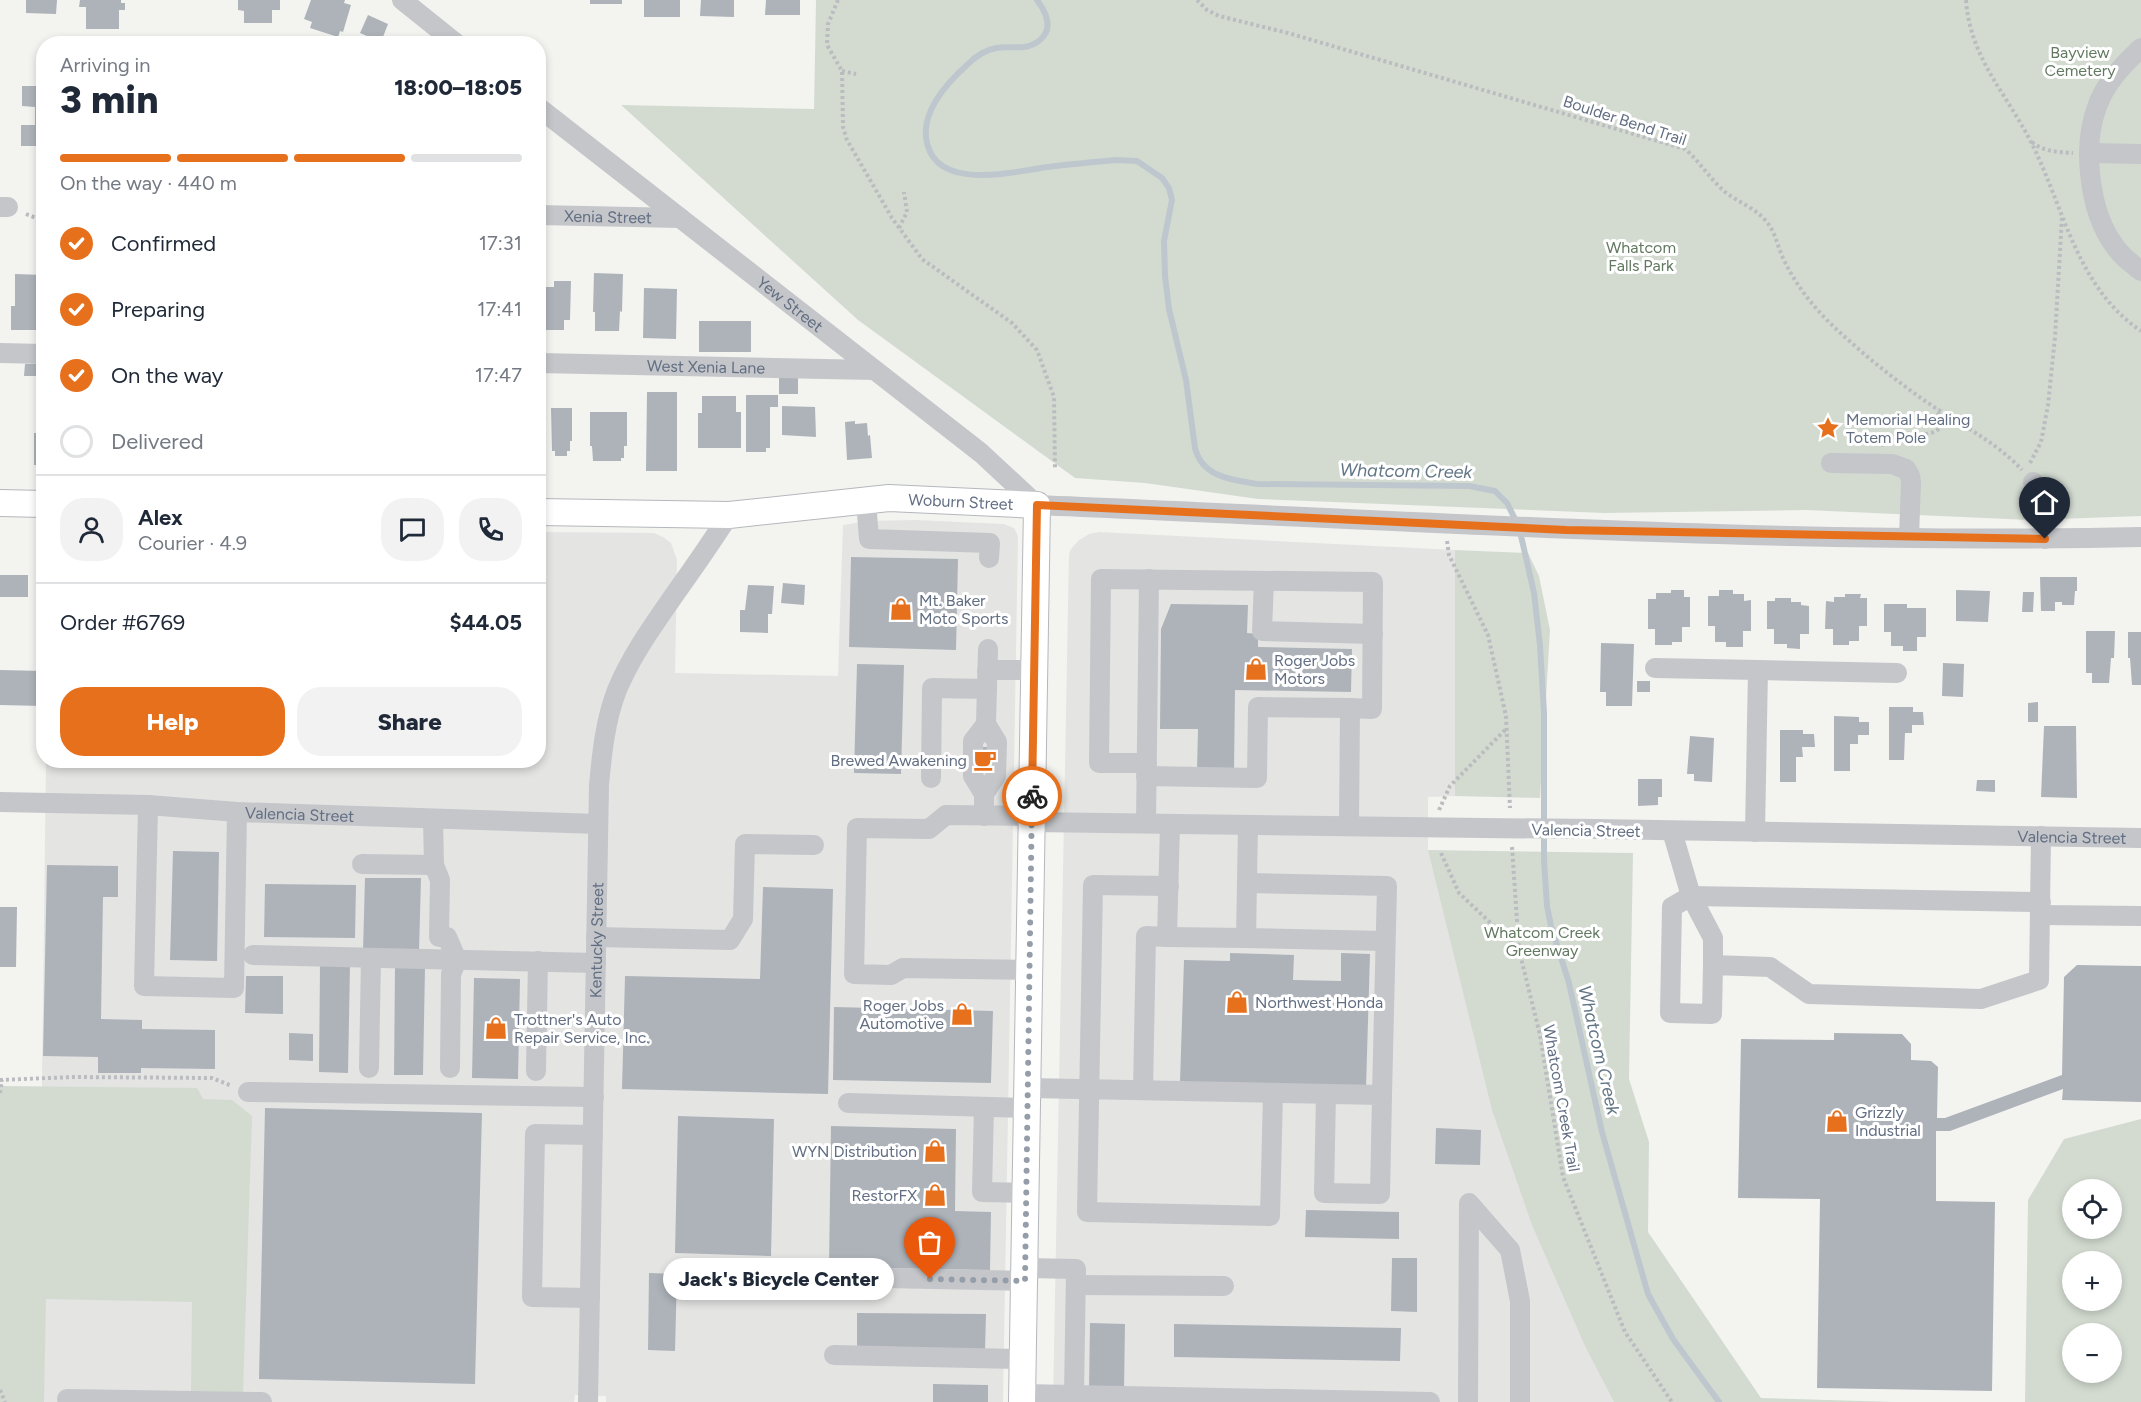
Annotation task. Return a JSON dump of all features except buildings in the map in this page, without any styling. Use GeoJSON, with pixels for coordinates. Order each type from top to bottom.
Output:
{"type":"FeatureCollection","features":[{"type":"Feature","properties":{"kind":"main road","name":"Woburn Street"},"geometry":{"type":"LineString","coordinates":[[546,512],[729,515],[889,498],[1037,505]]}},
{"type":"Feature","properties":{"kind":"main road"},"geometry":{"type":"LineString","coordinates":[[0,503],[36,504]]}},
{"type":"Feature","properties":{"kind":"main road"},"geometry":{"type":"LineString","coordinates":[[1023,1398],[1037,505]]}},
{"type":"Feature","properties":{"kind":"street"},"geometry":{"type":"LineString","coordinates":[[402,0],[447,36]]}},
{"type":"Feature","properties":{"kind":"street"},"geometry":{"type":"LineString","coordinates":[[2141,48],[2115,74],[2097,105],[2089,136],[2094,194],[2104,229],[2114,246],[2141,271]]}},
{"type":"Feature","properties":{"kind":"street","name":"Yew Street"},"geometry":{"type":"LineString","coordinates":[[546,113],[981,453],[1037,505]]}},
{"type":"Feature","properties":{"kind":"street"},"geometry":{"type":"LineString","coordinates":[[2089,153],[2141,154]]}},
{"type":"Feature","properties":{"kind":"street","name":"Xenia Street"},"geometry":{"type":"LineString","coordinates":[[546,215],[680,218]]}},
{"type":"Feature","properties":{"kind":"street"},"geometry":{"type":"LineString","coordinates":[[0,353],[36,354]]}},
{"type":"Feature","properties":{"kind":"street","name":"West Xenia Lane"},"geometry":{"type":"LineString","coordinates":[[546,363],[874,370]]}},
{"type":"Feature","properties":{"kind":"street"},"geometry":{"type":"LineString","coordinates":[[1831,464],[1902,466],[1910,476],[1909,537]]}},
{"type":"Feature","properties":{"kind":"street"},"geometry":{"type":"LineString","coordinates":[[2033,482],[2045,491],[2045,539]]}},
{"type":"Feature","properties":{"kind":"street"},"geometry":{"type":"LineString","coordinates":[[866,501],[869,539],[990,543],[989,558]]}},
{"type":"Feature","properties":{"kind":"street","name":"Woburn Street"},"geometry":{"type":"LineString","coordinates":[[1037,505],[1566,530],[2045,539],[2141,537]]}},
{"type":"Feature","properties":{"kind":"street","name":"Kentucky Street"},"geometry":{"type":"LineString","coordinates":[[588,1402],[598,824],[602,752],[608,719],[630,662],[729,515]]}},
{"type":"Feature","properties":{"kind":"street"},"geometry":{"type":"LineString","coordinates":[[1101,579],[1264,581],[1373,582],[1372,709],[1258,707],[1257,778],[1146,770],[1099,763],[1101,579]]}},
{"type":"Feature","properties":{"kind":"street"},"geometry":{"type":"LineString","coordinates":[[1146,823],[1149,579]]}},
{"type":"Feature","properties":{"kind":"street"},"geometry":{"type":"LineString","coordinates":[[1264,581],[1262,631],[1372,634]]}},
{"type":"Feature","properties":{"kind":"street"},"geometry":{"type":"LineString","coordinates":[[984,816],[984,794],[973,776],[973,741],[986,724],[988,649]]}},
{"type":"Feature","properties":{"kind":"street"},"geometry":{"type":"LineString","coordinates":[[1655,668],[1897,673]]}},
{"type":"Feature","properties":{"kind":"street"},"geometry":{"type":"LineString","coordinates":[[931,778],[932,688],[1035,670]]}},
{"type":"Feature","properties":{"kind":"street"},"geometry":{"type":"LineString","coordinates":[[1755,832],[1758,670]]}},
{"type":"Feature","properties":{"kind":"street"},"geometry":{"type":"LineString","coordinates":[[1348,826],[1350,708]]}},
{"type":"Feature","properties":{"kind":"street","name":"Valencia Street"},"geometry":{"type":"LineString","coordinates":[[0,802],[148,805],[237,812],[598,824]]}},
{"type":"Feature","properties":{"kind":"street"},"geometry":{"type":"LineString","coordinates":[[148,805],[144,986],[234,988],[237,812]]}},
{"type":"Feature","properties":{"kind":"street","name":"Valencia Street"},"geometry":{"type":"LineString","coordinates":[[1029,970],[903,968],[891,975],[854,974],[857,828],[929,829],[946,815],[1170,824],[2141,838]]}},
{"type":"Feature","properties":{"kind":"street"},"geometry":{"type":"LineString","coordinates":[[434,819],[434,865],[440,880],[439,937],[447,937],[457,960],[452,974],[450,1068]]}},
{"type":"Feature","properties":{"kind":"street"},"geometry":{"type":"LineString","coordinates":[[1167,937],[1170,824]]}},
{"type":"Feature","properties":{"kind":"street"},"geometry":{"type":"LineString","coordinates":[[1246,938],[1248,825]]}},
{"type":"Feature","properties":{"kind":"street"},"geometry":{"type":"LineString","coordinates":[[1672,831],[1691,896],[1713,938],[1713,965],[1712,1014],[1670,1013],[1672,907],[1691,896],[2040,909],[2141,916]]}},
{"type":"Feature","properties":{"kind":"street"},"geometry":{"type":"LineString","coordinates":[[1713,965],[1770,967],[1809,994],[1981,999],[2039,980],[2041,836]]}},
{"type":"Feature","properties":{"kind":"street"},"geometry":{"type":"LineString","coordinates":[[597,937],[730,940],[743,919],[745,844],[814,845]]}},
{"type":"Feature","properties":{"kind":"street"},"geometry":{"type":"LineString","coordinates":[[362,864],[434,865]]}},
{"type":"Feature","properties":{"kind":"street"},"geometry":{"type":"LineString","coordinates":[[1247,883],[1387,886],[1380,1194],[1324,1192],[1326,1094]]}},
{"type":"Feature","properties":{"kind":"street"},"geometry":{"type":"LineString","coordinates":[[1169,886],[1093,885],[1086,1212],[1270,1216],[1273,1093]]}},
{"type":"Feature","properties":{"kind":"street"},"geometry":{"type":"LineString","coordinates":[[1143,1090],[1146,936],[1385,941]]}},
{"type":"Feature","properties":{"kind":"street"},"geometry":{"type":"LineString","coordinates":[[253,955],[596,963]]}},
{"type":"Feature","properties":{"kind":"street"},"geometry":{"type":"LineString","coordinates":[[369,1068],[371,958]]}},
{"type":"Feature","properties":{"kind":"street"},"geometry":{"type":"LineString","coordinates":[[536,1071],[538,961]]}},
{"type":"Feature","properties":{"kind":"street"},"geometry":{"type":"LineString","coordinates":[[848,1103],[984,1107],[1089,1089],[1382,1095]]}},
{"type":"Feature","properties":{"kind":"street"},"geometry":{"type":"LineString","coordinates":[[248,1092],[594,1097]]}},
{"type":"Feature","properties":{"kind":"street"},"geometry":{"type":"LineString","coordinates":[[984,1107],[982,1192],[1026,1193]]}},
{"type":"Feature","properties":{"kind":"street"},"geometry":{"type":"LineString","coordinates":[[590,1298],[532,1297],[535,1134],[593,1136]]}},
{"type":"Feature","properties":{"kind":"street"},"geometry":{"type":"LineString","coordinates":[[1468,1402],[1469,1203],[1510,1250],[1520,1300],[1520,1402]]}},
{"type":"Feature","properties":{"kind":"street"},"geometry":{"type":"LineString","coordinates":[[838,1277],[1025,1274],[1076,1269],[1074,1395]]}},
{"type":"Feature","properties":{"kind":"street"},"geometry":{"type":"LineString","coordinates":[[1076,1285],[1224,1286]]}},
{"type":"Feature","properties":{"kind":"street"},"geometry":{"type":"LineString","coordinates":[[834,1355],[1023,1359]]}},
{"type":"Feature","properties":{"kind":"street"},"geometry":{"type":"LineString","coordinates":[[1023,1398],[1074,1395],[1234,1400],[1430,1402]]}},
{"type":"Feature","properties":{"kind":"street"},"geometry":{"type":"LineString","coordinates":[[67,1399],[262,1402]]}},
{"type":"Feature","properties":{"kind":"path"},"geometry":{"type":"LineString","coordinates":[[838,0],[828,24],[827,45],[842,71],[843,127],[847,140],[899,228],[922,259],[1012,323],[1037,350],[1054,397],[1054,469]]}},
{"type":"Feature","properties":{"kind":"path","name":"Boulder Bend Trail"},"geometry":{"type":"LineString","coordinates":[[1197,0],[1207,10],[1219,16],[1299,36],[1684,149],[1696,158],[1724,191],[1766,220],[1794,279],[1807,299],[1832,325],[1883,369],[2014,461],[2033,482]]}},
{"type":"Feature","properties":{"kind":"path"},"geometry":{"type":"LineString","coordinates":[[1966,0],[1971,29],[1980,58],[2030,139],[2087,273],[2110,304],[2141,331]]}},
{"type":"Feature","properties":{"kind":"path"},"geometry":{"type":"LineString","coordinates":[[842,71],[856,74]]}},
{"type":"Feature","properties":{"kind":"path"},"geometry":{"type":"LineString","coordinates":[[2030,139],[2036,145],[2052,152],[2089,153]]}},
{"type":"Feature","properties":{"kind":"path"},"geometry":{"type":"LineString","coordinates":[[899,228],[907,212],[904,192]]}},
{"type":"Feature","properties":{"kind":"path"},"geometry":{"type":"LineString","coordinates":[[2033,482],[2030,465],[2041,442],[2048,405],[2055,337],[2062,215]]}},
{"type":"Feature","properties":{"kind":"path"},"geometry":{"type":"LineString","coordinates":[[1881,464],[1881,445],[1888,438],[1898,433],[1930,434],[1939,430],[1942,424],[1937,409]]}},
{"type":"Feature","properties":{"kind":"path"},"geometry":{"type":"LineString","coordinates":[[1447,543],[1449,555],[1488,634],[1506,716],[1510,808]]}},
{"type":"Feature","properties":{"kind":"path"},"geometry":{"type":"LineString","coordinates":[[1439,811],[1450,786],[1506,728]]}},
{"type":"Feature","properties":{"kind":"path","name":"Whatcom Creek Trail"},"geometry":{"type":"LineString","coordinates":[[1512,847],[1519,950],[1540,1035],[1563,1177],[1624,1332],[1672,1402]]}},
{"type":"Feature","properties":{"kind":"path"},"geometry":{"type":"LineString","coordinates":[[1441,853],[1459,893],[1519,950]]}},
{"type":"Feature","properties":{"kind":"path"},"geometry":{"type":"LineString","coordinates":[[0,1093],[1,1080],[72,1077],[212,1078],[248,1092]]}},
{"type":"Feature","properties":{"kind":"path"},"geometry":{"type":"LineString","coordinates":[[0,1390],[5,1402]]}},
{"type":"Feature","properties":{"kind":"shaded area"},"geometry":{"type":"Polygon","coordinates":[[[915,520],[1004,524],[1014,528],[1018,536],[1003,1402],[606,1402],[606,1396],[575,1395],[574,1402],[38,1402],[46,768],[546,768],[546,532],[654,533],[671,543],[677,560],[675,673],[838,676],[843,525],[869,521],[915,520]]]}},
{"type":"Feature","properties":{"kind":"shaded area"},"geometry":{"type":"Polygon","coordinates":[[[1099,532],[1455,550],[1455,796],[1428,797],[1428,850],[1663,1402],[1053,1402],[1069,554],[1079,540],[1089,534],[1099,532]]]}},
{"type":"Feature","properties":{"kind":"green space","name":"Whatcom Falls Park"},"geometry":{"type":"Polygon","coordinates":[[[816,0],[2141,0],[2141,516],[2029,520],[1806,510],[1604,513],[1258,499],[1145,483],[1075,478],[858,320],[621,105],[814,109],[816,0]]]}},
{"type":"Feature","properties":{"kind":"green space"},"geometry":{"type":"Polygon","coordinates":[[[1455,550],[1528,553],[1539,576],[1550,630],[1540,798],[1455,796],[1455,550]]]}},
{"type":"Feature","properties":{"kind":"green space","name":"Whatcom Creek Greenway"},"geometry":{"type":"Polygon","coordinates":[[[1428,850],[1633,853],[1629,1079],[1649,1142],[1648,1232],[1761,1398],[1895,1402],[1614,1402],[1585,1346],[1532,1225],[1492,1110],[1428,850]]]}},
{"type":"Feature","properties":{"kind":"green space"},"geometry":{"type":"Polygon","coordinates":[[[0,1086],[197,1088],[203,1099],[232,1100],[252,1116],[243,1393],[191,1391],[192,1302],[46,1299],[44,1402],[0,1402],[0,1086]]]}},
{"type":"Feature","properties":{"kind":"green space"},"geometry":{"type":"Polygon","coordinates":[[[2141,1119],[2141,1402],[2025,1402],[2028,1200],[2064,1139],[2141,1119]]]}},
{"type":"Feature","properties":{"kind":"waterway","name":"Whatcom Creek"},"geometry":{"type":"LineString","coordinates":[[1037,0],[1046,15],[1048,25],[1040,40],[1029,46],[988,50],[971,61],[939,96],[926,127],[931,155],[943,166],[958,172],[976,175],[1116,160],[1137,161],[1162,178],[1169,188],[1172,200],[1164,241],[1169,309],[1186,380],[1195,448],[1204,465],[1219,475],[1257,484],[1469,486],[1495,491],[1507,503],[1519,527],[1534,593],[1540,645],[1544,713],[1544,860],[1547,906],[1551,926],[1569,983],[1602,1132],[1648,1294],[1673,1339],[1719,1402]]}},
{"type":"Feature","properties":{"kind":"way so far"},"geometry":{"type":"LineString","coordinates":[[930,1279],[1025,1281],[1032,796]]}},
{"type":"Feature","properties":{"kind":"place","name":"Memorial Healing Totem Pole"},"geometry":{"type":"Point","coordinates":[1828,428]}},
{"type":"Feature","properties":{"kind":"place","name":"Mt. Baker Moto Sports"},"geometry":{"type":"Point","coordinates":[901,609]}},
{"type":"Feature","properties":{"kind":"place","name":"Roger Jobs Motors"},"geometry":{"type":"Point","coordinates":[1256,669]}},
{"type":"Feature","properties":{"kind":"place","name":"Brewed Awakening"},"geometry":{"type":"Point","coordinates":[985,760]}},
{"type":"Feature","properties":{"kind":"place","name":"Northwest Honda"},"geometry":{"type":"Point","coordinates":[1237,1002]}},
{"type":"Feature","properties":{"kind":"place","name":"Roger Jobs Automotive"},"geometry":{"type":"Point","coordinates":[962,1014]}},
{"type":"Feature","properties":{"kind":"place","name":"Trottner's Auto Repair Service, Inc."},"geometry":{"type":"Point","coordinates":[496,1028]}},
{"type":"Feature","properties":{"kind":"place","name":"Grizzly Industrial"},"geometry":{"type":"Point","coordinates":[1837,1121]}},
{"type":"Feature","properties":{"kind":"place","name":"WYN Distribution"},"geometry":{"type":"Point","coordinates":[935,1151]}},
{"type":"Feature","properties":{"kind":"place","name":"RestorFX"},"geometry":{"type":"Point","coordinates":[935,1195]}},
{"type":"Feature","properties":{"kind":"place","name":"Jack's Bicycle Center"},"geometry":{"type":"Point","coordinates":[930,1279]}},
{"type":"Feature","properties":{"kind":"route"},"geometry":{"type":"LineString","coordinates":[[1032,796],[1037,505],[1566,530],[2045,539]]}},
{"type":"Feature","properties":{"kind":"park label","name":"Bayview Cemetery"},"geometry":{"type":"Point","coordinates":[2080,61]}}]}
